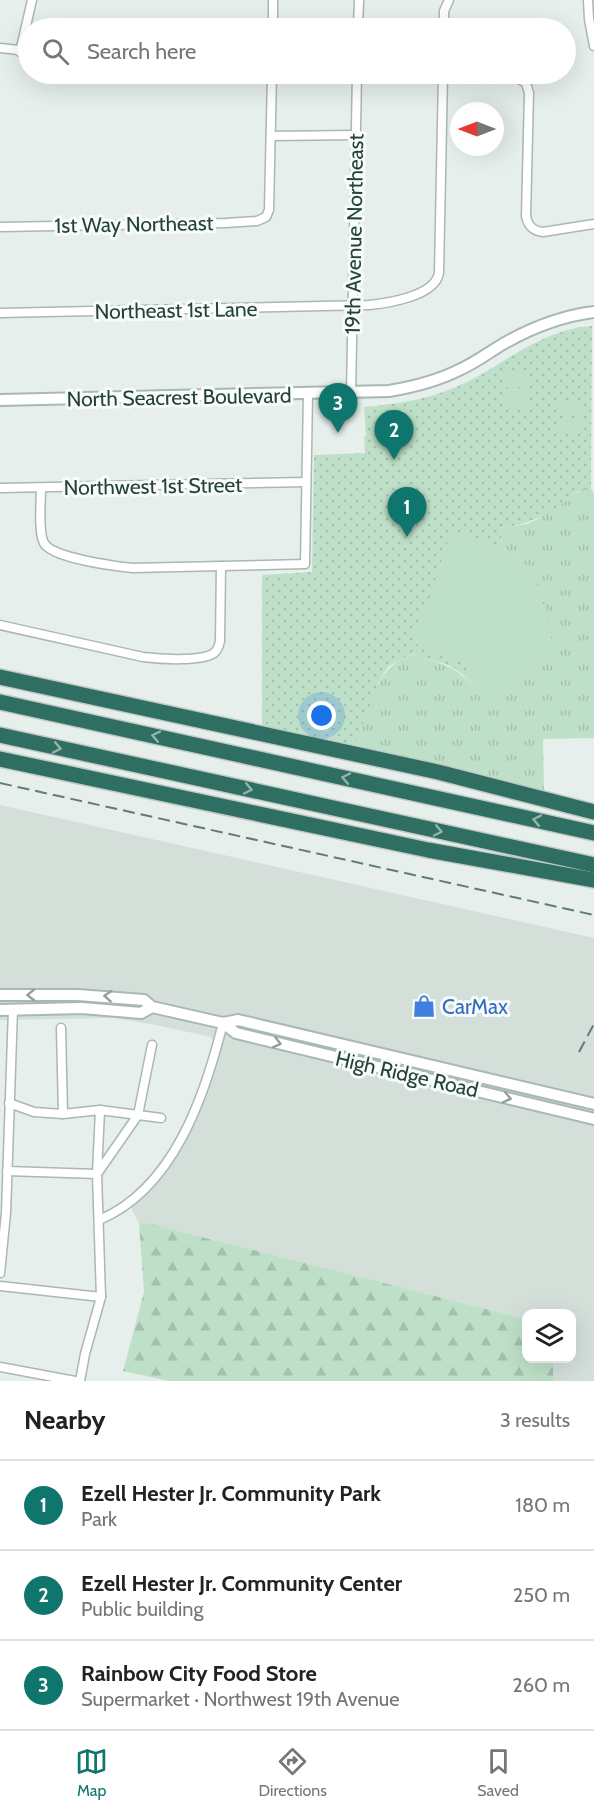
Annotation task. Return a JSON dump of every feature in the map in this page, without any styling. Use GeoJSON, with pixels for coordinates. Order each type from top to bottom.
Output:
{"type":"FeatureCollection","features":[{"type":"Feature","properties":{"kind":"highway"},"geometry":{"type":"LineString","coordinates":[[0,677],[418,768],[594,812]]}},
{"type":"Feature","properties":{"kind":"highway"},"geometry":{"type":"LineString","coordinates":[[0,702],[594,833]]}},
{"type":"Feature","properties":{"kind":"highway"},"geometry":{"type":"LineString","coordinates":[[0,735],[594,865]]}},
{"type":"Feature","properties":{"kind":"highway"},"geometry":{"type":"LineString","coordinates":[[0,759],[428,850],[594,880]]}},
{"type":"Feature","properties":{"kind":"street"},"geometry":{"type":"LineString","coordinates":[[29,18],[32,0]]}},
{"type":"Feature","properties":{"kind":"street"},"geometry":{"type":"LineString","coordinates":[[273,0],[273,18]]}},
{"type":"Feature","properties":{"kind":"street"},"geometry":{"type":"LineString","coordinates":[[358,18],[359,0]]}},
{"type":"Feature","properties":{"kind":"street"},"geometry":{"type":"LineString","coordinates":[[444,18],[448,0]]}},
{"type":"Feature","properties":{"kind":"street"},"geometry":{"type":"LineString","coordinates":[[588,0],[594,46]]}},
{"type":"Feature","properties":{"kind":"street"},"geometry":{"type":"LineString","coordinates":[[0,48],[18,51]]}},
{"type":"Feature","properties":{"kind":"street"},"geometry":{"type":"LineString","coordinates":[[272,84],[271,136],[356,135]]}},
{"type":"Feature","properties":{"kind":"street","name":"19th Avenue Northeast"},"geometry":{"type":"LineString","coordinates":[[351,394],[357,84]]}},
{"type":"Feature","properties":{"kind":"street","name":"Northeast 1st Lane"},"geometry":{"type":"LineString","coordinates":[[0,313],[353,306],[387,303],[432,286],[438,278],[443,84]]}},
{"type":"Feature","properties":{"kind":"street"},"geometry":{"type":"LineString","coordinates":[[526,84],[529,93],[526,216],[529,225],[543,232],[594,224]]}},
{"type":"Feature","properties":{"kind":"street","name":"1st Way Northeast"},"geometry":{"type":"LineString","coordinates":[[0,227],[257,221],[266,217],[269,210],[271,136]]}},
{"type":"Feature","properties":{"kind":"street","name":"North Seacrest Boulevard"},"geometry":{"type":"LineString","coordinates":[[0,400],[351,394],[389,391],[428,382],[461,370],[519,335],[537,327],[575,315],[594,312]]}},
{"type":"Feature","properties":{"kind":"street"},"geometry":{"type":"LineString","coordinates":[[41,488],[43,540],[49,549],[54,551],[124,567],[305,564],[308,394]]}},
{"type":"Feature","properties":{"kind":"street","name":"Northwest 1st Street"},"geometry":{"type":"LineString","coordinates":[[0,488],[306,482]]}},
{"type":"Feature","properties":{"kind":"street"},"geometry":{"type":"LineString","coordinates":[[0,625],[154,658],[200,658],[217,651],[220,641],[221,566]]}},
{"type":"Feature","properties":{"kind":"street"},"geometry":{"type":"LineString","coordinates":[[61,1008],[62,994]]}},
{"type":"Feature","properties":{"kind":"street","name":"High Ridge Road"},"geometry":{"type":"LineString","coordinates":[[0,995],[62,994],[144,1000],[152,1007],[223,1023],[238,1020],[594,1104]]}},
{"type":"Feature","properties":{"kind":"street","name":"High Ridge Road"},"geometry":{"type":"LineString","coordinates":[[0,1010],[61,1008],[141,1013],[152,1007]]}},
{"type":"Feature","properties":{"kind":"street"},"geometry":{"type":"LineString","coordinates":[[0,1274],[6,1213],[13,1010]]}},
{"type":"Feature","properties":{"kind":"street"},"geometry":{"type":"LineString","coordinates":[[99,1220],[128,1205],[175,1149],[205,1089],[223,1023]]}},
{"type":"Feature","properties":{"kind":"street","name":"High Ridge Road"},"geometry":{"type":"LineString","coordinates":[[223,1023],[236,1033],[594,1119]]}},
{"type":"Feature","properties":{"kind":"street"},"geometry":{"type":"LineString","coordinates":[[61,1028],[63,1114]]}},
{"type":"Feature","properties":{"kind":"street"},"geometry":{"type":"LineString","coordinates":[[328,1056],[332,1043]]}},
{"type":"Feature","properties":{"kind":"street"},"geometry":{"type":"LineString","coordinates":[[97,1174],[138,1114],[152,1045]]}},
{"type":"Feature","properties":{"kind":"street"},"geometry":{"type":"LineString","coordinates":[[550,1108],[553,1095]]}},
{"type":"Feature","properties":{"kind":"street"},"geometry":{"type":"LineString","coordinates":[[9,1103],[34,1112],[63,1114],[100,1110],[161,1118]]}},
{"type":"Feature","properties":{"kind":"street"},"geometry":{"type":"LineString","coordinates":[[80,1381],[84,1354],[101,1297],[97,1174],[100,1110]]}},
{"type":"Feature","properties":{"kind":"street"},"geometry":{"type":"LineString","coordinates":[[7,1171],[97,1174]]}},
{"type":"Feature","properties":{"kind":"street"},"geometry":{"type":"LineString","coordinates":[[0,1286],[101,1297]]}},
{"type":"Feature","properties":{"kind":"street"},"geometry":{"type":"LineString","coordinates":[[0,1367],[75,1381]]}},
{"type":"Feature","properties":{"kind":"shaded area"},"geometry":{"type":"Polygon","coordinates":[[[0,805],[594,938],[594,1381],[553,1381],[553,1363],[576,1363],[576,1309],[522,1309],[522,1318],[139,1223],[127,1199],[168,1151],[192,1109],[213,1044],[211,1037],[114,1018],[0,1020],[0,805]]]}},
{"type":"Feature","properties":{"kind":"green space"},"geometry":{"type":"Polygon","coordinates":[[[592,326],[591,489],[578,491],[551,511],[533,520],[501,528],[502,547],[528,566],[538,584],[545,603],[554,652],[514,691],[496,694],[478,690],[462,674],[448,665],[413,654],[405,657],[389,666],[378,683],[355,745],[262,727],[262,575],[312,572],[314,455],[365,453],[364,407],[404,402],[442,392],[467,382],[542,340],[575,328],[592,326]]]}},
{"type":"Feature","properties":{"kind":"green space"},"geometry":{"type":"Polygon","coordinates":[[[503,371],[529,371],[529,387],[503,387],[503,371]]]}},
{"type":"Feature","properties":{"kind":"green space"},"geometry":{"type":"Polygon","coordinates":[[[503,392],[529,392],[529,408],[503,408],[503,392]]]}},
{"type":"Feature","properties":{"kind":"green space"},"geometry":{"type":"Polygon","coordinates":[[[558,404],[584,404],[584,415],[558,415],[558,404]]]}},
{"type":"Feature","properties":{"kind":"green space"},"geometry":{"type":"Polygon","coordinates":[[[558,422],[584,422],[584,433],[558,433],[558,422]]]}},
{"type":"Feature","properties":{"kind":"green space"},"geometry":{"type":"Polygon","coordinates":[[[582,489],[591,489],[594,493],[594,738],[543,739],[544,792],[484,775],[355,745],[377,685],[384,674],[402,659],[417,655],[443,664],[461,675],[478,690],[542,595],[527,567],[502,547],[501,528],[536,520],[582,489]]]}},
{"type":"Feature","properties":{"kind":"green space"},"geometry":{"type":"Polygon","coordinates":[[[451,531],[479,539],[517,557],[537,584],[554,652],[514,691],[496,694],[478,690],[464,663],[417,645],[413,635],[429,599],[451,531]]]}},
{"type":"Feature","properties":{"kind":"green space"},"geometry":{"type":"Polygon","coordinates":[[[139,1223],[522,1318],[522,1363],[553,1363],[553,1381],[168,1381],[123,1371],[144,1292],[139,1223]]]}},
{"type":"Feature","properties":{"kind":"railway"},"geometry":{"type":"LineString","coordinates":[[0,783],[594,915]]}},
{"type":"Feature","properties":{"kind":"railway"},"geometry":{"type":"LineString","coordinates":[[579,1052],[594,1024]]}},
{"type":"Feature","properties":{"kind":"place","name":"Rainbow City Food Store"},"geometry":{"type":"Point","coordinates":[338,433]}},
{"type":"Feature","properties":{"kind":"place","name":"Ezell Hester Jr. Community Center"},"geometry":{"type":"Point","coordinates":[394,460]}},
{"type":"Feature","properties":{"kind":"place","name":"Ezell Hester Jr. Community Park"},"geometry":{"type":"Point","coordinates":[407,537]}},
{"type":"Feature","properties":{"kind":"place","name":"CarMax"},"geometry":{"type":"Point","coordinates":[424,1006]}}]}
